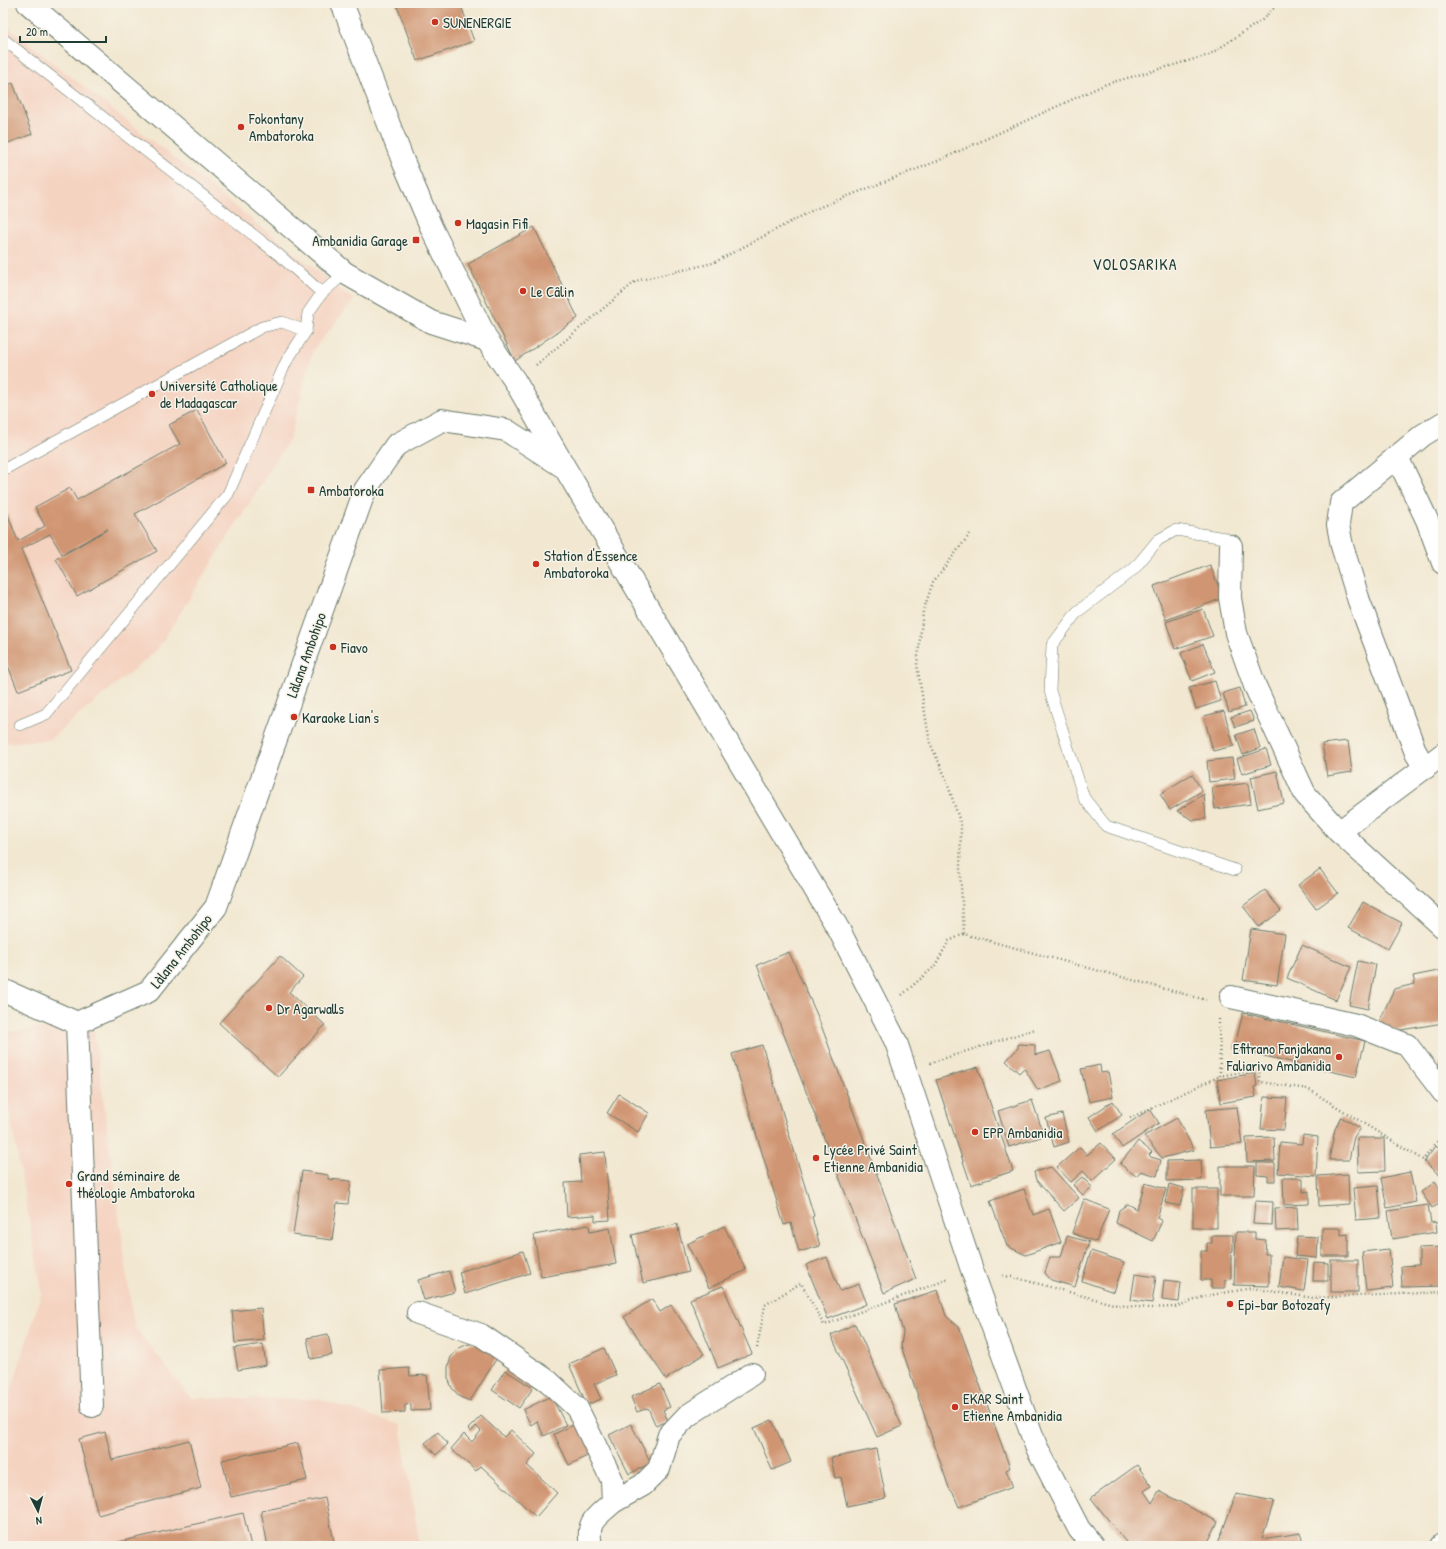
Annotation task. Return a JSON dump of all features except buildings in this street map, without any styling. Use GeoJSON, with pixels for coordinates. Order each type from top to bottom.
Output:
{"type":"FeatureCollection","features":[{"type":"Feature","properties":{"kind":"street"},"geometry":{"type":"LineString","coordinates":[[28,3],[345,273],[431,322],[487,340]]}},
{"type":"Feature","properties":{"kind":"street"},"geometry":{"type":"LineString","coordinates":[[342,3],[403,161],[432,229],[487,340],[515,382],[839,930],[896,1042],[973,1273],[1036,1446],[1079,1529],[1093,1546]]}},
{"type":"Feature","properties":{"kind":"street","name":"Làlana Ambohipo"},"geometry":{"type":"LineString","coordinates":[[78,1023],[149,991],[216,907],[366,490],[396,445],[442,420],[506,430],[565,468]]}},
{"type":"Feature","properties":{"kind":"street"},"geometry":{"type":"LineString","coordinates":[[1425,768],[1416,753],[1359,601],[1342,546],[1338,525],[1341,503],[1423,435],[1443,423]]}},
{"type":"Feature","properties":{"kind":"street"},"geometry":{"type":"LineString","coordinates":[[1397,457],[1427,520],[1443,563]]}},
{"type":"Feature","properties":{"kind":"street"},"geometry":{"type":"LineString","coordinates":[[1231,546],[1230,598],[1236,632],[1255,686],[1305,794],[1340,832],[1443,927]]}},
{"type":"Feature","properties":{"kind":"street"},"geometry":{"type":"LineString","coordinates":[[1340,832],[1443,754]]}},
{"type":"Feature","properties":{"kind":"street"},"geometry":{"type":"LineString","coordinates":[[3,990],[78,1023],[92,1406]]}},
{"type":"Feature","properties":{"kind":"street"},"geometry":{"type":"LineString","coordinates":[[1221,1000],[1356,1025],[1407,1045],[1443,1092]]}},
{"type":"Feature","properties":{"kind":"street"},"geometry":{"type":"LineString","coordinates":[[418,1313],[481,1335],[548,1381],[577,1408],[612,1480],[613,1502]]}},
{"type":"Feature","properties":{"kind":"street"},"geometry":{"type":"LineString","coordinates":[[591,1546],[589,1536],[591,1522],[613,1502],[643,1485],[659,1469],[670,1435],[687,1416],[752,1374]]}},
{"type":"Feature","properties":{"kind":"lane"},"geometry":{"type":"LineString","coordinates":[[3,39],[279,255],[322,293]]}},
{"type":"Feature","properties":{"kind":"lane"},"geometry":{"type":"LineString","coordinates":[[20,725],[46,714],[228,494],[286,362],[306,331],[308,313],[322,293],[345,273]]}},
{"type":"Feature","properties":{"kind":"lane"},"geometry":{"type":"LineString","coordinates":[[3,470],[262,327],[282,322],[306,331]]}},
{"type":"Feature","properties":{"kind":"lane"},"geometry":{"type":"LineString","coordinates":[[1231,546],[1225,538],[1176,530],[1158,540],[1134,569],[1077,612],[1052,645],[1050,691],[1084,798],[1106,826],[1234,870]]}},
{"type":"Feature","properties":{"kind":"path"},"geometry":{"type":"LineString","coordinates":[[515,382],[636,281],[713,264],[816,209],[940,160],[1106,84],[1209,55],[1262,20],[1279,3]]}},
{"type":"Feature","properties":{"kind":"path"},"geometry":{"type":"LineString","coordinates":[[964,934],[960,870],[961,825],[945,776],[930,743],[917,665],[923,612],[933,582],[970,534]]}},
{"type":"Feature","properties":{"kind":"path"},"geometry":{"type":"LineString","coordinates":[[884,1018],[906,991],[934,967],[949,941],[964,934],[1221,1000]]}},
{"type":"Feature","properties":{"kind":"path"},"geometry":{"type":"LineString","coordinates":[[1219,1018],[1220,1076]]}},
{"type":"Feature","properties":{"kind":"path"},"geometry":{"type":"LineString","coordinates":[[905,1071],[1034,1029]]}},
{"type":"Feature","properties":{"kind":"path"},"geometry":{"type":"LineString","coordinates":[[1130,1118],[1220,1076],[1259,1069],[1260,1082],[1308,1089],[1423,1160],[1440,1138],[1443,1140]]}},
{"type":"Feature","properties":{"kind":"path"},"geometry":{"type":"LineString","coordinates":[[752,1374],[765,1305],[801,1283],[824,1325],[954,1277],[973,1273],[1012,1277],[1117,1304],[1149,1308],[1176,1306],[1206,1296],[1252,1288],[1313,1298],[1443,1292]]}},
{"type":"Feature","properties":{"kind":"shaded area","name":"Université Catholique de Madagascar"},"geometry":{"type":"Polygon","coordinates":[[[3,23],[354,300],[313,350],[290,438],[157,650],[49,740],[3,743],[3,23]]]}},
{"type":"Feature","properties":{"kind":"shaded area","name":"Grand séminaire de théologie Ambatoroka"},"geometry":{"type":"Polygon","coordinates":[[[93,1023],[134,1326],[191,1398],[319,1399],[400,1425],[420,1546],[3,1546],[3,1406],[9,1398],[42,1292],[3,1076],[3,1032],[93,1023]]]}},
{"type":"Feature","properties":{"kind":"place","name":"SUNENERGIE"},"geometry":{"type":"Point","coordinates":[435,22]}},
{"type":"Feature","properties":{"kind":"place","name":"Fokontany Ambatoroka"},"geometry":{"type":"Point","coordinates":[241,127]}},
{"type":"Feature","properties":{"kind":"place","name":"Magasin Fifi"},"geometry":{"type":"Point","coordinates":[458,223]}},
{"type":"Feature","properties":{"kind":"place","name":"Ambanidia Garage"},"geometry":{"type":"Point","coordinates":[416,240]}},
{"type":"Feature","properties":{"kind":"place","name":"Le Câlin"},"geometry":{"type":"Point","coordinates":[523,291]}},
{"type":"Feature","properties":{"kind":"place","name":"Université Catholique de Madagascar"},"geometry":{"type":"Point","coordinates":[152,394]}},
{"type":"Feature","properties":{"kind":"place","name":"Ambatoroka"},"geometry":{"type":"Point","coordinates":[311,490]}},
{"type":"Feature","properties":{"kind":"place","name":"Station d'Essence Ambatoroka"},"geometry":{"type":"Point","coordinates":[536,564]}},
{"type":"Feature","properties":{"kind":"place","name":"Fiavo"},"geometry":{"type":"Point","coordinates":[333,647]}},
{"type":"Feature","properties":{"kind":"place","name":"Karaoke Lian's"},"geometry":{"type":"Point","coordinates":[294,717]}},
{"type":"Feature","properties":{"kind":"place","name":"Dr Agarwalls"},"geometry":{"type":"Point","coordinates":[269,1008]}},
{"type":"Feature","properties":{"kind":"place","name":"Efitrano Fanjakana Faliarivo Ambanidia"},"geometry":{"type":"Point","coordinates":[1339,1057]}},
{"type":"Feature","properties":{"kind":"place","name":"EPP Ambanidia"},"geometry":{"type":"Point","coordinates":[975,1132]}},
{"type":"Feature","properties":{"kind":"place","name":"Lycée Privé Saint Etienne Ambanidia"},"geometry":{"type":"Point","coordinates":[816,1158]}},
{"type":"Feature","properties":{"kind":"place","name":"Grand séminaire de théologie Ambatoroka"},"geometry":{"type":"Point","coordinates":[69,1184]}},
{"type":"Feature","properties":{"kind":"place","name":"Epi-bar Botozafy"},"geometry":{"type":"Point","coordinates":[1230,1304]}},
{"type":"Feature","properties":{"kind":"place","name":"EKAR Saint Etienne Ambanidia"},"geometry":{"type":"Point","coordinates":[955,1407]}},
{"type":"Feature","properties":{"kind":"district","name":"VOLOSARIKA"},"geometry":{"type":"Point","coordinates":[1135,264]}}]}
